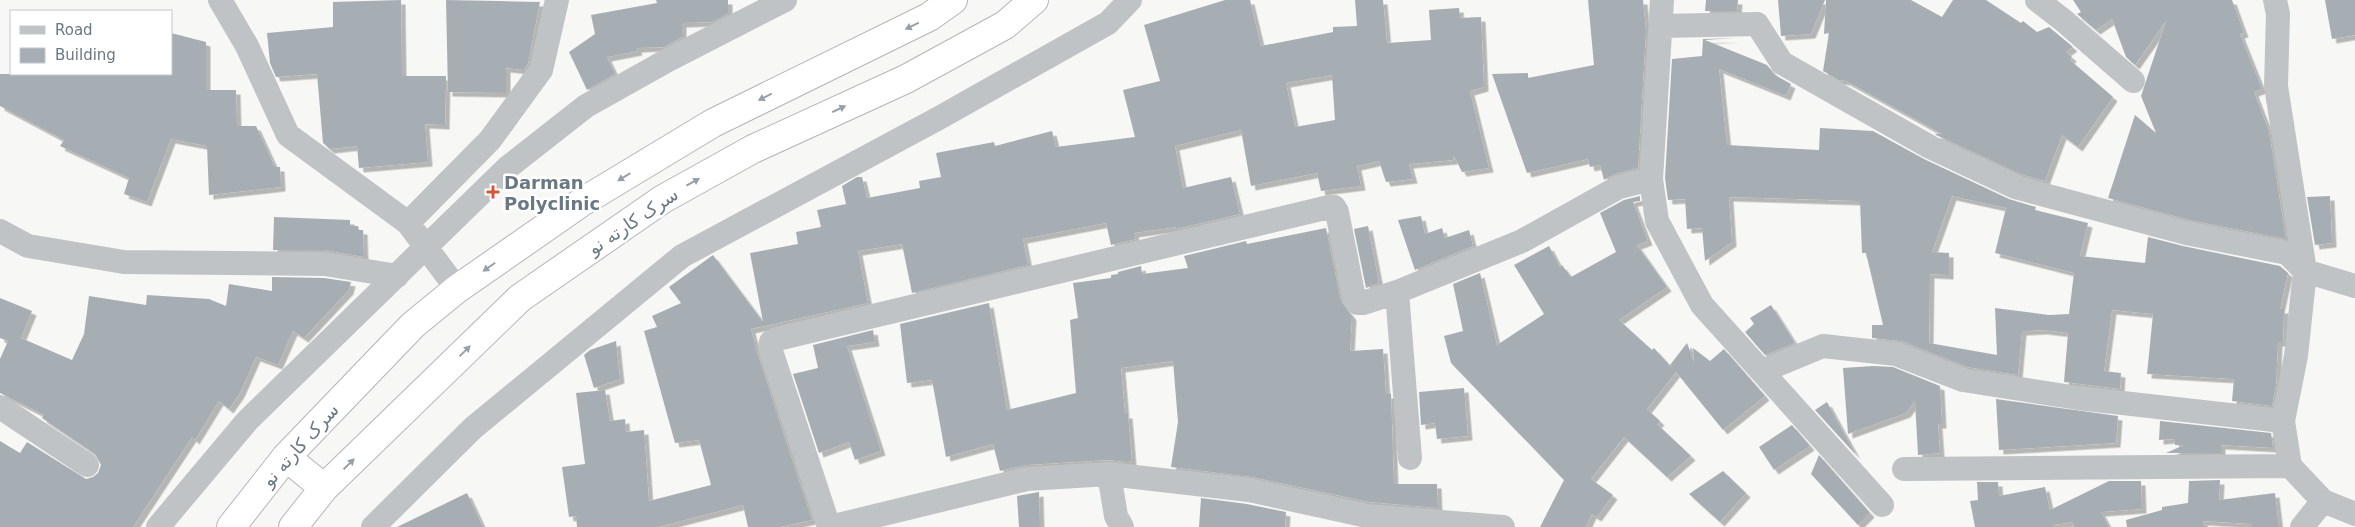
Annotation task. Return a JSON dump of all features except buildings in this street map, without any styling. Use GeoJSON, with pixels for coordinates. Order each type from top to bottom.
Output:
{"type":"FeatureCollection","features":[{"type":"Feature","properties":{"kind":"highway","name":"سرک کارته نو"},"geometry":{"type":"LineString","coordinates":[[232,527],[286,457],[413,324],[457,289],[582,202],[713,123],[929,17],[953,0]]}},
{"type":"Feature","properties":{"kind":"highway","name":"سرک کارته نو"},"geometry":{"type":"LineString","coordinates":[[293,527],[324,488],[520,298],[663,199],[753,149],[906,79],[1005,25],[1034,0]]}},
{"type":"Feature","properties":{"kind":"highway"},"geometry":{"type":"LineString","coordinates":[[286,457],[324,488]]}},
{"type":"Feature","properties":{"kind":"street"},"geometry":{"type":"LineString","coordinates":[[220,0],[247,46],[288,134],[408,223],[457,289]]}},
{"type":"Feature","properties":{"kind":"street"},"geometry":{"type":"LineString","coordinates":[[408,223],[452,175],[490,140],[540,70],[557,0]]}},
{"type":"Feature","properties":{"kind":"street"},"geometry":{"type":"LineString","coordinates":[[373,527],[473,428],[682,256],[939,118],[1108,24],[1130,0]]}},
{"type":"Feature","properties":{"kind":"street"},"geometry":{"type":"LineString","coordinates":[[1662,0],[1662,26],[1651,179],[1657,222],[1702,305],[1882,505]]}},
{"type":"Feature","properties":{"kind":"street"},"geometry":{"type":"LineString","coordinates":[[2038,0],[2133,81]]}},
{"type":"Feature","properties":{"kind":"street"},"geometry":{"type":"LineString","coordinates":[[2275,0],[2278,14],[2276,86],[2305,271],[2296,356],[2282,421],[2290,466],[2323,501],[2355,514]]}},
{"type":"Feature","properties":{"kind":"street"},"geometry":{"type":"LineString","coordinates":[[158,527],[247,421],[508,168],[586,106],[668,60],[779,2]]}},
{"type":"Feature","properties":{"kind":"street"},"geometry":{"type":"LineString","coordinates":[[1662,26],[1757,24],[1782,62],[1930,147],[2015,187],[2186,233],[2287,254],[2305,271],[2355,286]]}},
{"type":"Feature","properties":{"kind":"street"},"geometry":{"type":"LineString","coordinates":[[1503,527],[1367,522],[1248,490],[1108,474],[1027,479],[830,527],[770,348],[771,342],[777,339],[1329,207],[1334,207],[1337,212],[1354,298],[1358,302],[1363,303],[1397,292],[1522,241],[1619,187],[1651,179]]}},
{"type":"Feature","properties":{"kind":"street"},"geometry":{"type":"LineString","coordinates":[[0,231],[28,246],[124,262],[325,264],[397,276]]}},
{"type":"Feature","properties":{"kind":"street"},"geometry":{"type":"LineString","coordinates":[[1397,292],[1410,458]]}},
{"type":"Feature","properties":{"kind":"street"},"geometry":{"type":"LineString","coordinates":[[1762,371],[1823,346],[1896,354],[1963,380],[2078,398],[2282,421]]}},
{"type":"Feature","properties":{"kind":"street"},"geometry":{"type":"LineString","coordinates":[[0,407],[87,465]]}},
{"type":"Feature","properties":{"kind":"street"},"geometry":{"type":"LineString","coordinates":[[1904,469],[2290,466]]}},
{"type":"Feature","properties":{"kind":"street"},"geometry":{"type":"LineString","coordinates":[[1108,474],[1115,523]]}},
{"type":"Feature","properties":{"kind":"street"},"geometry":{"type":"LineString","coordinates":[[2302,527],[2323,501]]}},
{"type":"Feature","properties":{"kind":"place","name":"Darman Polyclinic"},"geometry":{"type":"Point","coordinates":[493,192]}}]}
